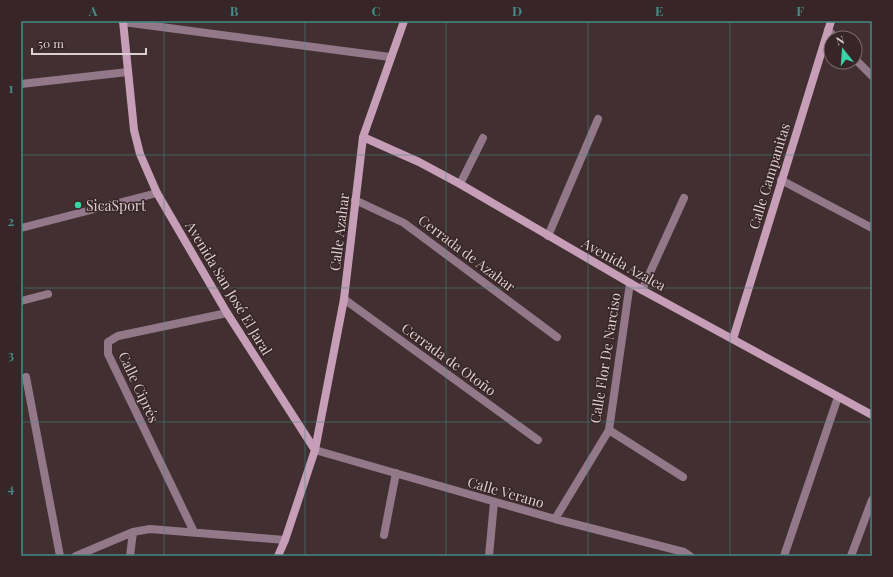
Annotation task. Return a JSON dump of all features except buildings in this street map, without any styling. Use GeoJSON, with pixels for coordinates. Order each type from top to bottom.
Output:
{"type":"FeatureCollection","features":[{"type":"Feature","properties":{"kind":"street"},"geometry":{"type":"LineString","coordinates":[[123,21],[390,57]]}},
{"type":"Feature","properties":{"kind":"street","name":"Avenida San José El Jaral"},"geometry":{"type":"LineString","coordinates":[[123,21],[134,130],[140,154],[157,193],[228,313],[315,450]]}},
{"type":"Feature","properties":{"kind":"street","name":"Calle Azahar"},"geometry":{"type":"LineString","coordinates":[[315,450],[344,299],[363,137],[390,57],[404,21]]}},
{"type":"Feature","properties":{"kind":"street","name":"Calle Campanitas"},"geometry":{"type":"LineString","coordinates":[[828,30],[831,21]]}},
{"type":"Feature","properties":{"kind":"street","name":"Calle Campanitas"},"geometry":{"type":"LineString","coordinates":[[733,339],[823,46]]}},
{"type":"Feature","properties":{"kind":"street"},"geometry":{"type":"LineString","coordinates":[[863,66],[872,76]]}},
{"type":"Feature","properties":{"kind":"street"},"geometry":{"type":"LineString","coordinates":[[21,84],[128,72]]}},
{"type":"Feature","properties":{"kind":"street"},"geometry":{"type":"LineString","coordinates":[[548,236],[598,119]]}},
{"type":"Feature","properties":{"kind":"street","name":"Avenida Azalea"},"geometry":{"type":"LineString","coordinates":[[363,137],[419,162],[460,184],[642,290],[872,415]]}},
{"type":"Feature","properties":{"kind":"street"},"geometry":{"type":"LineString","coordinates":[[460,184],[483,138]]}},
{"type":"Feature","properties":{"kind":"street"},"geometry":{"type":"LineString","coordinates":[[781,180],[872,228]]}},
{"type":"Feature","properties":{"kind":"street"},"geometry":{"type":"LineString","coordinates":[[21,228],[157,193]]}},
{"type":"Feature","properties":{"kind":"street"},"geometry":{"type":"LineString","coordinates":[[642,290],[684,198]]}},
{"type":"Feature","properties":{"kind":"street","name":"Cerrada de Azahar"},"geometry":{"type":"LineString","coordinates":[[356,200],[404,223],[557,337]]}},
{"type":"Feature","properties":{"kind":"street","name":"Calle Flor De Narciso"},"geometry":{"type":"LineString","coordinates":[[555,520],[609,430],[630,283]]}},
{"type":"Feature","properties":{"kind":"street"},"geometry":{"type":"LineString","coordinates":[[21,301],[48,294]]}},
{"type":"Feature","properties":{"kind":"street","name":"Cerrada de Otoño"},"geometry":{"type":"LineString","coordinates":[[344,299],[538,440]]}},
{"type":"Feature","properties":{"kind":"street","name":"Calle Ciprés"},"geometry":{"type":"LineString","coordinates":[[194,532],[108,354],[108,342],[118,336],[228,313]]}},
{"type":"Feature","properties":{"kind":"street"},"geometry":{"type":"LineString","coordinates":[[26,377],[60,556]]}},
{"type":"Feature","properties":{"kind":"street"},"geometry":{"type":"LineString","coordinates":[[784,556],[838,397]]}},
{"type":"Feature","properties":{"kind":"street"},"geometry":{"type":"LineString","coordinates":[[609,430],[683,477]]}},
{"type":"Feature","properties":{"kind":"street"},"geometry":{"type":"LineString","coordinates":[[278,556],[285,540],[315,450]]}},
{"type":"Feature","properties":{"kind":"street","name":"Calle Verano"},"geometry":{"type":"LineString","coordinates":[[315,450],[555,520],[685,555]]}},
{"type":"Feature","properties":{"kind":"street"},"geometry":{"type":"LineString","coordinates":[[384,535],[396,473]]}},
{"type":"Feature","properties":{"kind":"street"},"geometry":{"type":"LineString","coordinates":[[850,556],[872,500]]}},
{"type":"Feature","properties":{"kind":"street"},"geometry":{"type":"LineString","coordinates":[[489,556],[494,502]]}},
{"type":"Feature","properties":{"kind":"street"},"geometry":{"type":"LineString","coordinates":[[76,556],[133,532],[150,529],[285,540]]}},
{"type":"Feature","properties":{"kind":"street"},"geometry":{"type":"LineString","coordinates":[[130,556],[133,532]]}},
{"type":"Feature","properties":{"kind":"place","name":"SicaSport"},"geometry":{"type":"Point","coordinates":[78,205]}}]}
